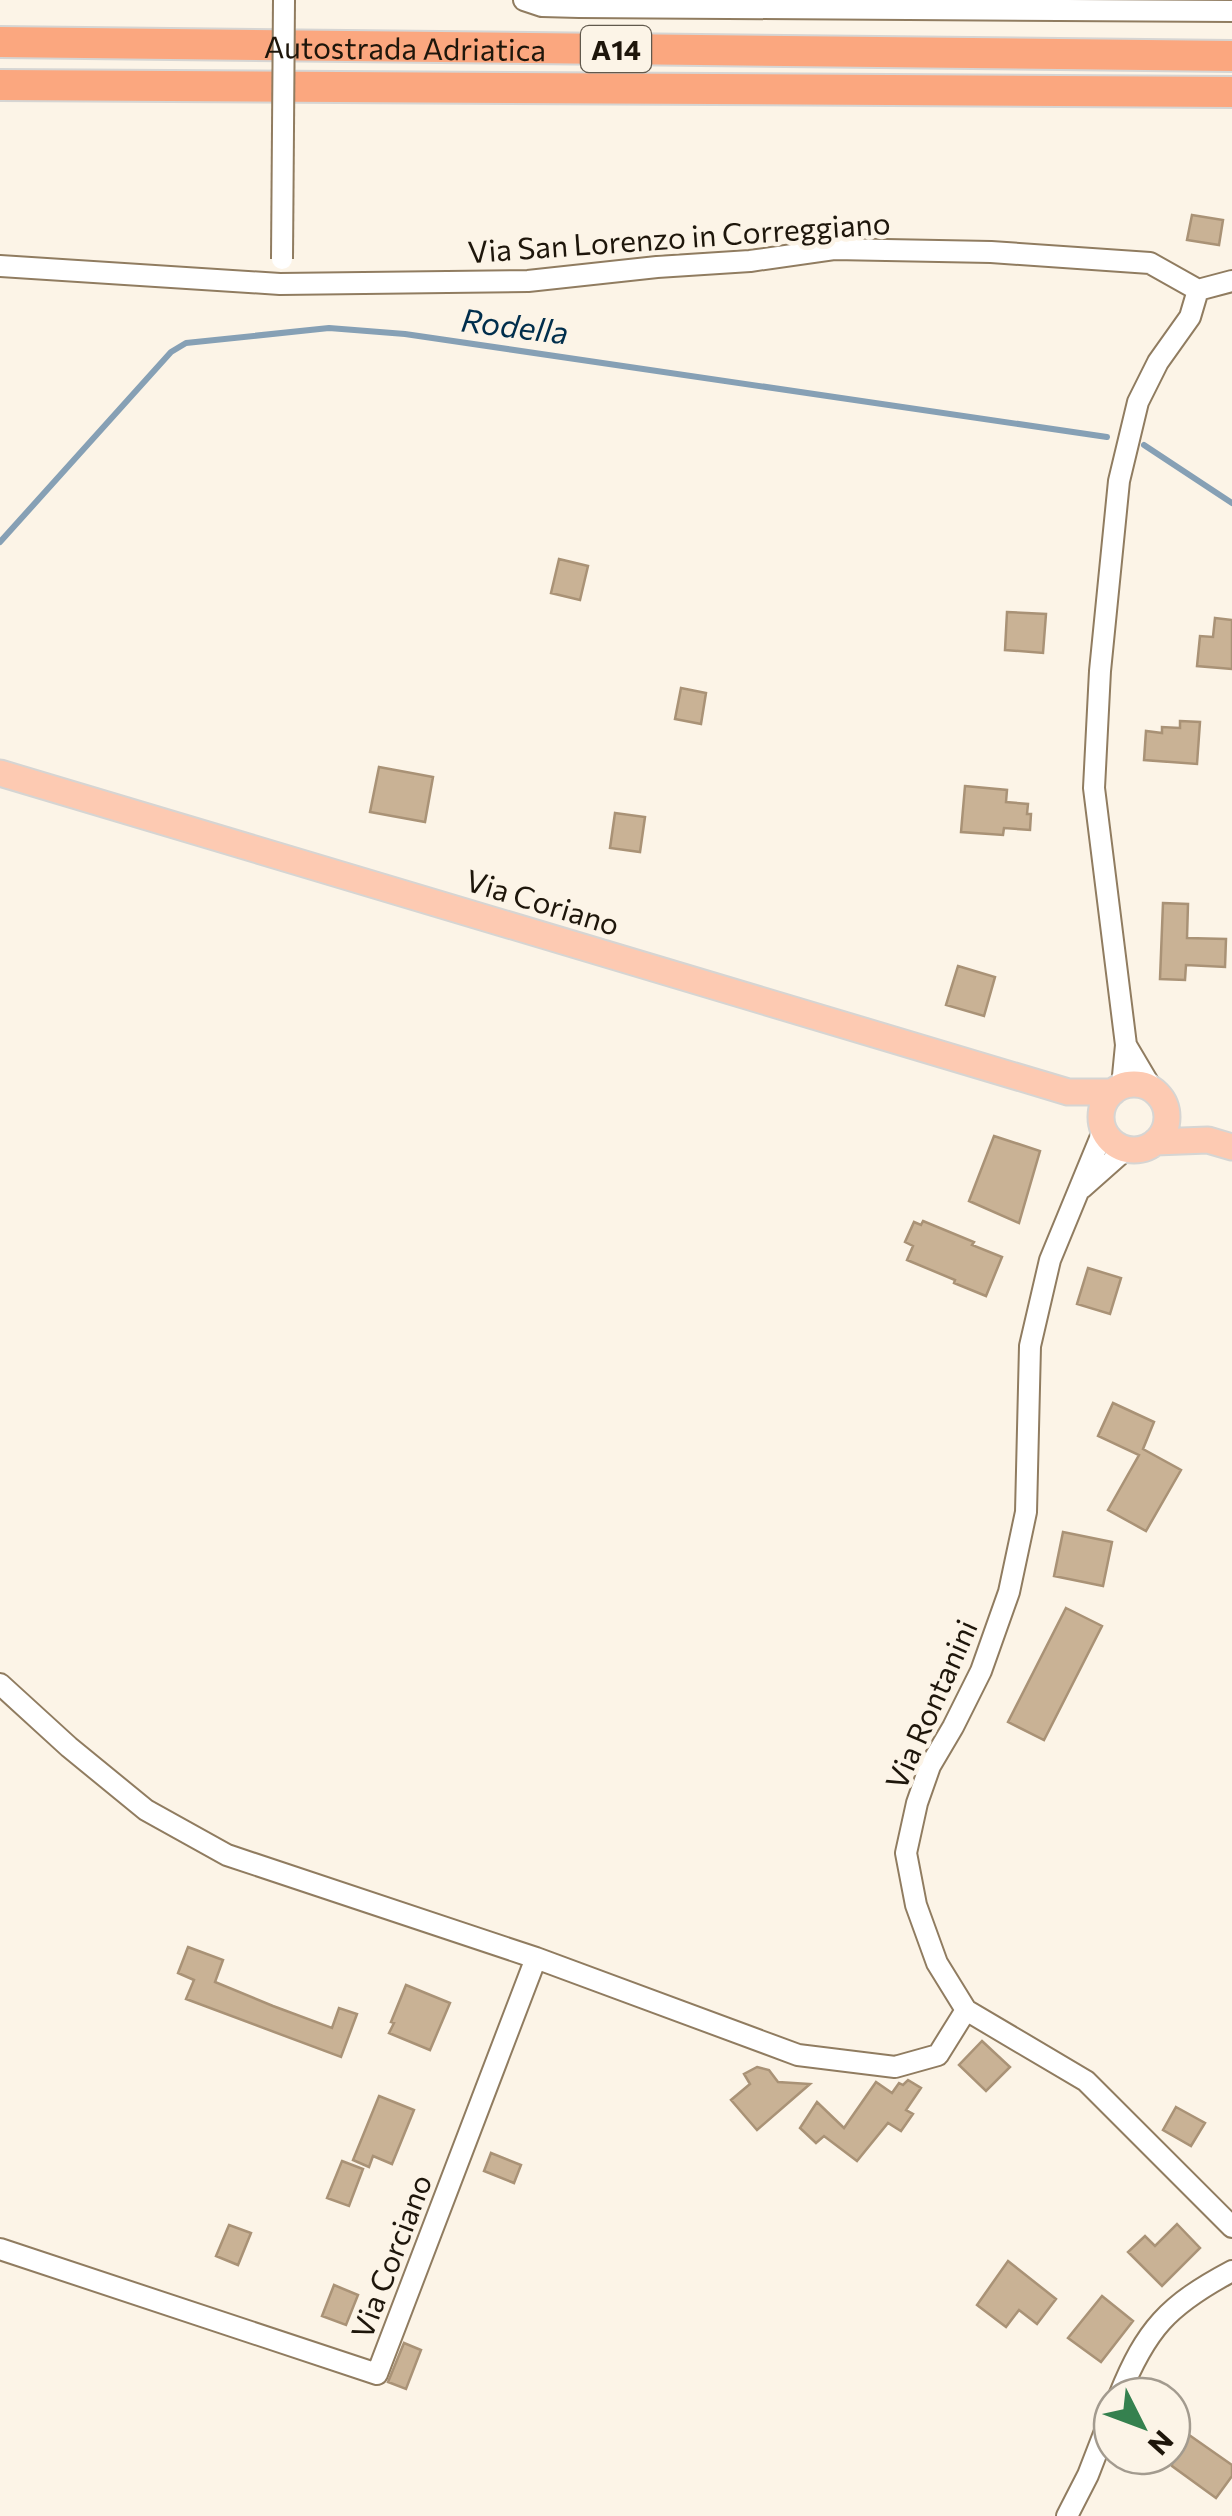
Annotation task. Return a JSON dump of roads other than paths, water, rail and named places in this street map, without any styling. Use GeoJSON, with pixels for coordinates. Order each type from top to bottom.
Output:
{"type":"FeatureCollection","features":[{"type":"Feature","properties":{"kind":"highway","name":"Autostrada Adriatica"},"geometry":{"type":"LineString","coordinates":[[0,42],[1232,56]]}},
{"type":"Feature","properties":{"kind":"highway","name":"Autostrada Adriatica"},"geometry":{"type":"LineString","coordinates":[[0,85],[1232,92]]}},
{"type":"Feature","properties":{"kind":"main road","name":"Via Coriano"},"geometry":{"type":"LineString","coordinates":[[0,773],[1068,1092],[1118,1089]]}},
{"type":"Feature","properties":{"kind":"main road"},"geometry":{"type":"LineString","coordinates":[[1142,1085],[1220,1143],[1155,1142],[1136,1150],[1126,1148],[1108,1138],[1102,1124],[1106,1099],[1118,1089],[1142,1085]]}},
{"type":"Feature","properties":{"kind":"main road","name":"Via Coriano"},"geometry":{"type":"LineString","coordinates":[[1068,1092],[1102,1124]]}},
{"type":"Feature","properties":{"kind":"main road"},"geometry":{"type":"LineString","coordinates":[[1155,1142],[1166,1125],[1158,1097]]}},
{"type":"Feature","properties":{"kind":"street"},"geometry":{"type":"LineString","coordinates":[[280,284],[284,0]]}},
{"type":"Feature","properties":{"kind":"street"},"geometry":{"type":"LineString","coordinates":[[524,0],[560,7],[1232,11]]}},
{"type":"Feature","properties":{"kind":"street","name":"Via San Lorenzo in Correggiano"},"geometry":{"type":"LineString","coordinates":[[0,266],[280,284],[528,280],[834,250],[991,252],[1150,263],[1198,290]]}},
{"type":"Feature","properties":{"kind":"street"},"geometry":{"type":"LineString","coordinates":[[1118,1089],[1126,1045],[1094,788],[1100,671],[1119,481],[1138,402],[1158,362],[1190,317],[1198,290],[1232,280]]}},
{"type":"Feature","properties":{"kind":"street"},"geometry":{"type":"LineString","coordinates":[[1126,1045],[1158,1097]]}},
{"type":"Feature","properties":{"kind":"street","name":"Via Rontanini"},"geometry":{"type":"LineString","coordinates":[[1102,1124],[1050,1260],[1030,1346],[1026,1512],[1010,1592],[981,1672],[930,1766],[916,1803],[906,1852],[916,1906],[936,1963],[966,2010],[1086,2081],[1232,2227]]}},
{"type":"Feature","properties":{"kind":"street","name":"Via Rontanini"},"geometry":{"type":"LineString","coordinates":[[1077,1193],[1126,1148]]}},
{"type":"Feature","properties":{"kind":"street"},"geometry":{"type":"LineString","coordinates":[[0,1684],[146,1810],[226,1854],[536,1958],[798,2055],[895,2067],[938,2055],[966,2010]]}},
{"type":"Feature","properties":{"kind":"street","name":"Via Corciano"},"geometry":{"type":"LineString","coordinates":[[0,2249],[377,2374],[536,1958]]}},
{"type":"Feature","properties":{"kind":"street"},"geometry":{"type":"LineString","coordinates":[[1127,2376],[1146,2339],[1170,2311],[1200,2288],[1232,2271]]}},
{"type":"Feature","properties":{"kind":"street"},"geometry":{"type":"LineString","coordinates":[[1067,2516],[1092,2464]]}},
{"type":"Feature","properties":{"kind":"waterway","name":"Rodella"},"geometry":{"type":"LineString","coordinates":[[0,542],[171,352],[186,343],[329,328],[405,334],[1107,437]]}},
{"type":"Feature","properties":{"kind":"waterway","name":"Rodella"},"geometry":{"type":"LineString","coordinates":[[1144,445],[1232,503]]}}]}
